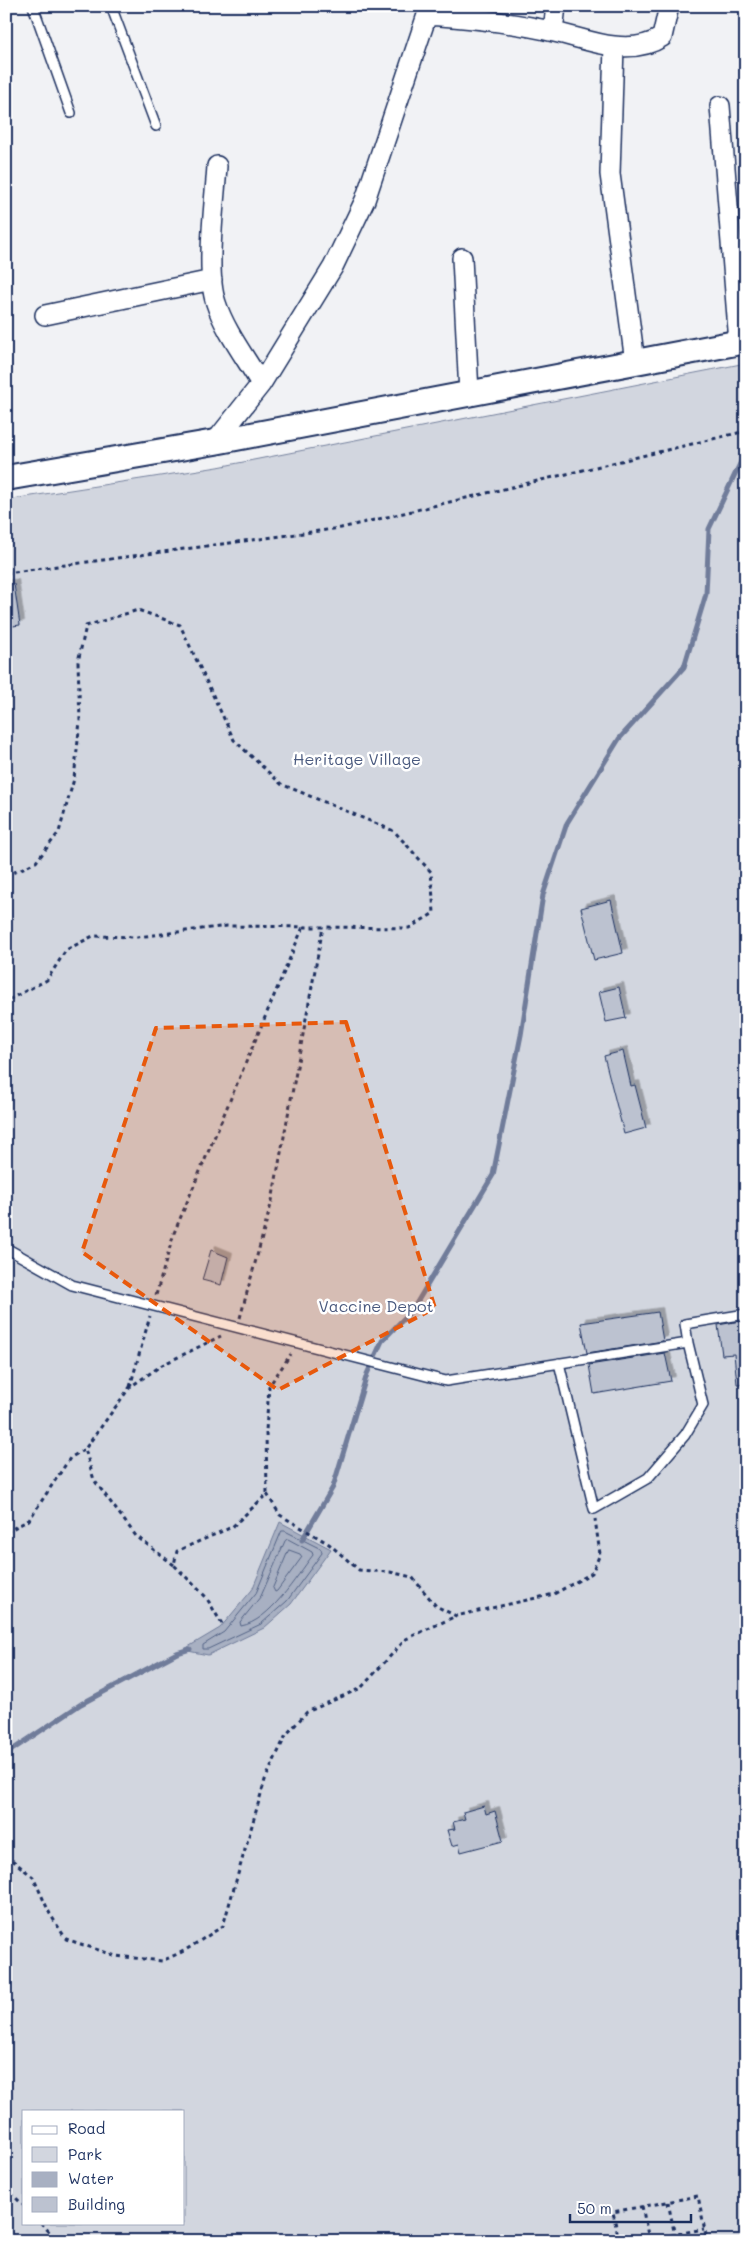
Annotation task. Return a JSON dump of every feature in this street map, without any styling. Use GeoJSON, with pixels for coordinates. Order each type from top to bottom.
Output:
{"type":"FeatureCollection","features":[{"type":"Feature","properties":{"kind":"street"},"geometry":{"type":"LineString","coordinates":[[553,31],[556,6]]}},
{"type":"Feature","properties":{"kind":"street"},"geometry":{"type":"LineString","coordinates":[[215,442],[261,384],[333,268],[365,200],[429,10],[553,31],[614,46],[651,44],[662,37],[669,6]]}},
{"type":"Feature","properties":{"kind":"street"},"geometry":{"type":"LineString","coordinates":[[614,46],[610,174],[635,362]]}},
{"type":"Feature","properties":{"kind":"street"},"geometry":{"type":"LineString","coordinates":[[6,478],[215,442],[742,342],[720,106]]}},
{"type":"Feature","properties":{"kind":"street"},"geometry":{"type":"LineString","coordinates":[[217,166],[212,280],[216,303],[261,384]]}},
{"type":"Feature","properties":{"kind":"street"},"geometry":{"type":"LineString","coordinates":[[462,258],[470,393]]}},
{"type":"Feature","properties":{"kind":"street"},"geometry":{"type":"LineString","coordinates":[[45,314],[212,280]]}},
{"type":"Feature","properties":{"kind":"lane"},"geometry":{"type":"LineString","coordinates":[[33,6],[71,113]]}},
{"type":"Feature","properties":{"kind":"lane"},"geometry":{"type":"LineString","coordinates":[[111,6],[156,126]]}},
{"type":"Feature","properties":{"kind":"lane"},"geometry":{"type":"LineString","coordinates":[[6,1248],[72,1286],[446,1381],[688,1343]]}},
{"type":"Feature","properties":{"kind":"lane"},"geometry":{"type":"LineString","coordinates":[[559,1363],[594,1509],[648,1478],[685,1435],[703,1405],[685,1324],[746,1314]]}},
{"type":"Feature","properties":{"kind":"path"},"geometry":{"type":"LineString","coordinates":[[6,572],[341,528],[745,432]]}},
{"type":"Feature","properties":{"kind":"path"},"geometry":{"type":"LineString","coordinates":[[6,876],[36,862],[59,832],[74,779],[80,722],[78,662],[86,626],[138,610],[180,626],[234,740],[281,784],[394,831],[431,872],[434,913],[409,928],[227,926],[137,937],[93,936],[66,950],[47,980],[6,1001]]}},
{"type":"Feature","properties":{"kind":"path"},"geometry":{"type":"LineString","coordinates":[[130,1387],[174,1233],[303,927]]}},
{"type":"Feature","properties":{"kind":"path"},"geometry":{"type":"LineString","coordinates":[[6,1532],[29,1520],[70,1458],[85,1449],[130,1387],[162,1365],[238,1328],[272,1201],[323,927]]}},
{"type":"Feature","properties":{"kind":"path"},"geometry":{"type":"LineString","coordinates":[[298,1343],[269,1386],[266,1431],[267,1494],[280,1515],[329,1544],[359,1570],[390,1572],[412,1577],[436,1606],[456,1616]]}},
{"type":"Feature","properties":{"kind":"path"},"geometry":{"type":"LineString","coordinates":[[85,1449],[94,1480],[136,1536],[174,1565],[206,1597],[222,1624]]}},
{"type":"Feature","properties":{"kind":"path"},"geometry":{"type":"LineString","coordinates":[[174,1565],[176,1551],[232,1527],[267,1494]]}},
{"type":"Feature","properties":{"kind":"path"},"geometry":{"type":"LineString","coordinates":[[6,1855],[33,1877],[50,1914],[66,1939],[116,1956],[162,1961],[184,1951],[223,1926],[265,1780],[286,1735],[307,1712],[361,1688],[406,1640],[456,1616],[554,1594],[592,1573],[600,1554],[594,1509]]}},
{"type":"Feature","properties":{"kind":"path"},"geometry":{"type":"LineString","coordinates":[[6,2169],[11,2193],[22,2204]]}},
{"type":"Feature","properties":{"kind":"path"},"geometry":{"type":"LineString","coordinates":[[619,2241],[613,2212],[698,2196],[706,2241]]}},
{"type":"Feature","properties":{"kind":"path"},"geometry":{"type":"LineString","coordinates":[[668,2202],[676,2241]]}},
{"type":"Feature","properties":{"kind":"path"},"geometry":{"type":"LineString","coordinates":[[642,2206],[649,2240]]}},
{"type":"Feature","properties":{"kind":"path"},"geometry":{"type":"LineString","coordinates":[[42,2224],[58,2241]]}},
{"type":"Feature","properties":{"kind":"path"},"geometry":{"type":"LineString","coordinates":[[639,2241],[704,2229]]}},
{"type":"Feature","properties":{"kind":"highlighted area"},"geometry":{"type":"Polygon","coordinates":[[[346,1022],[435,1308],[278,1390],[82,1252],[156,1028],[346,1022]]]}},
{"type":"Feature","properties":{"kind":"green space","name":"Vaccine Depot"},"geometry":{"type":"Polygon","coordinates":[[[746,363],[746,2241],[6,2241],[6,500],[218,467],[746,363]]]}},
{"type":"Feature","properties":{"kind":"water"},"geometry":{"type":"Polygon","coordinates":[[[280,1522],[331,1549],[291,1604],[264,1628],[208,1655],[183,1650],[220,1628],[252,1590],[280,1522]]]}},
{"type":"Feature","properties":{"kind":"building"},"geometry":{"type":"Polygon","coordinates":[[[6,584],[14,584],[20,625],[6,627],[6,584]]]}},
{"type":"Feature","properties":{"kind":"building"},"geometry":{"type":"Polygon","coordinates":[[[611,900],[623,953],[594,960],[581,908],[611,900]]]}},
{"type":"Feature","properties":{"kind":"building"},"geometry":{"type":"Polygon","coordinates":[[[619,987],[626,1018],[606,1022],[599,992],[619,987]]]}},
{"type":"Feature","properties":{"kind":"building"},"geometry":{"type":"Polygon","coordinates":[[[623,1051],[631,1086],[635,1085],[646,1128],[624,1134],[604,1056],[623,1051]]]}},
{"type":"Feature","properties":{"kind":"building"},"geometry":{"type":"Polygon","coordinates":[[[211,1250],[228,1257],[221,1285],[202,1280],[211,1250]]]}},
{"type":"Feature","properties":{"kind":"building"},"geometry":{"type":"Polygon","coordinates":[[[658,1312],[663,1341],[587,1353],[581,1323],[658,1312]]]}},
{"type":"Feature","properties":{"kind":"building"},"geometry":{"type":"Polygon","coordinates":[[[746,1320],[746,1384],[737,1384],[734,1354],[722,1355],[718,1325],[746,1320]]]}},
{"type":"Feature","properties":{"kind":"building"},"geometry":{"type":"Polygon","coordinates":[[[665,1353],[671,1381],[594,1394],[589,1365],[665,1353]]]}},
{"type":"Feature","properties":{"kind":"building"},"geometry":{"type":"Polygon","coordinates":[[[484,1806],[486,1814],[495,1811],[503,1841],[461,1852],[459,1844],[452,1846],[447,1830],[455,1829],[453,1822],[465,1819],[463,1812],[484,1806]]]}},
{"type":"Feature","properties":{"kind":"waterway"},"geometry":{"type":"LineString","coordinates":[[302,1540],[333,1487],[367,1374],[382,1341],[413,1309],[493,1175],[521,1035],[543,895],[567,823],[619,739],[684,667],[706,594],[709,529],[746,451]]}},
{"type":"Feature","properties":{"kind":"waterway"},"geometry":{"type":"LineString","coordinates":[[6,1754],[81,1704],[177,1653],[190,1649]]}},
{"type":"Feature","properties":{"kind":"park label","name":"Heritage Village"},"geometry":{"type":"Point","coordinates":[357,758]}}]}
